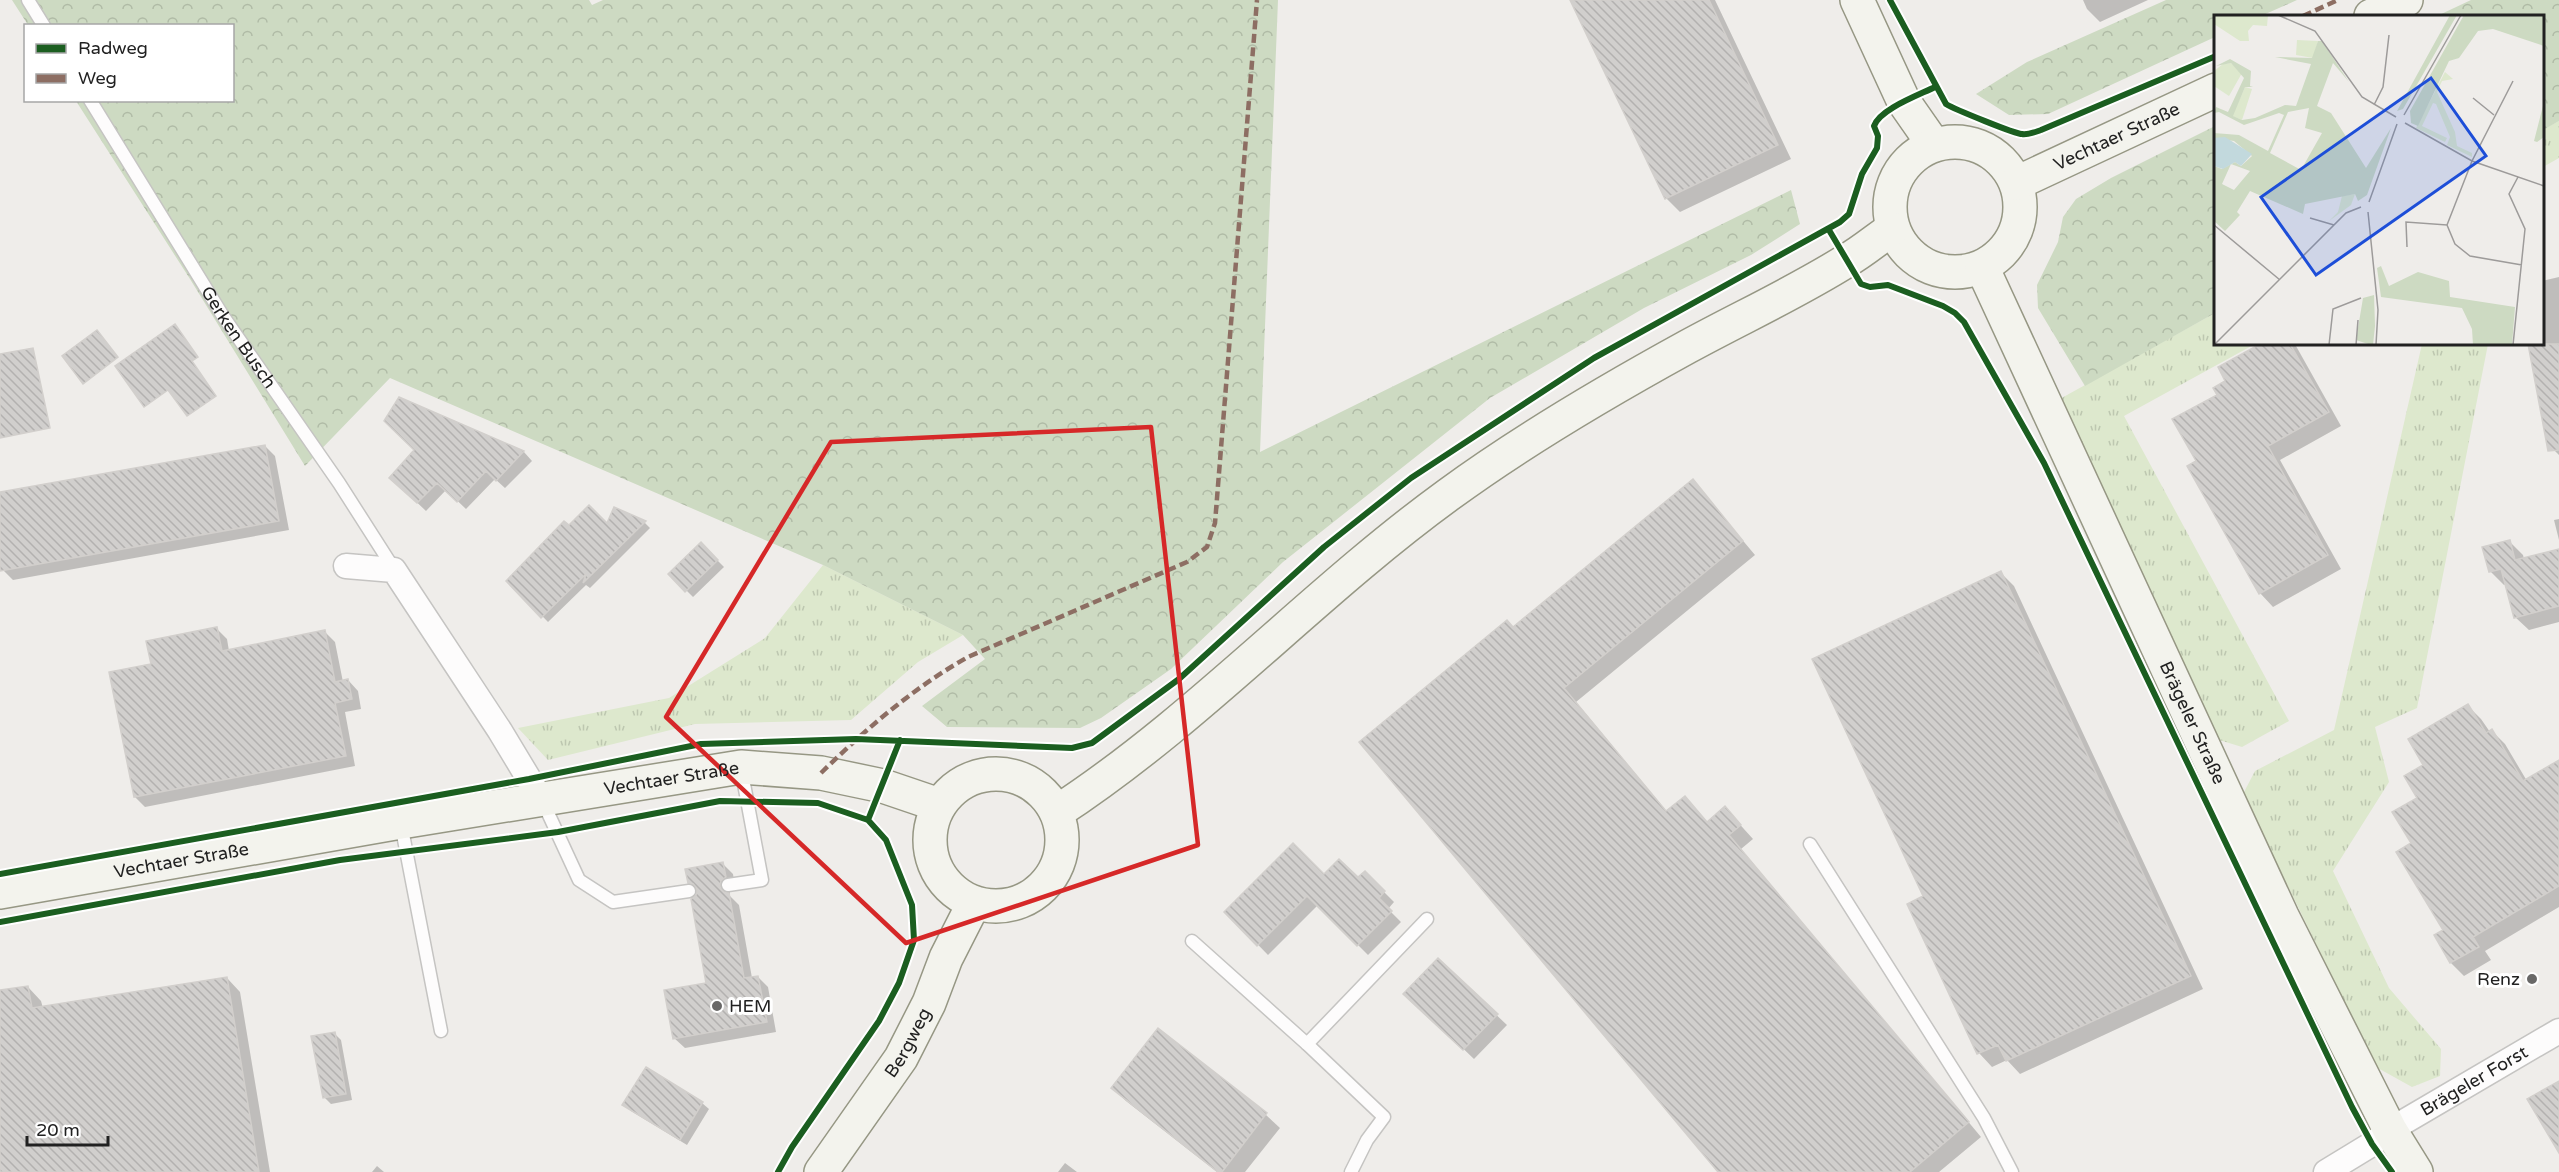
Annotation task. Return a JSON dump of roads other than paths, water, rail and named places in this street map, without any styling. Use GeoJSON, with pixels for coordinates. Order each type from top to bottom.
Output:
{"type":"FeatureCollection","features":[{"type":"Feature","properties":{"kind":"main road"},"geometry":{"type":"LineString","coordinates":[[1857,0],[1904,102],[1934,145]]}},
{"type":"Feature","properties":{"kind":"main road"},"geometry":{"type":"LineString","coordinates":[[2373,15],[2406,0]]}},
{"type":"Feature","properties":{"kind":"main road","name":"Vechtaer Straße"},"geometry":{"type":"LineString","coordinates":[[2017,183],[2214,91]]}},
{"type":"Feature","properties":{"kind":"main road"},"geometry":{"type":"LineString","coordinates":[[1963,142],[1984,148],[2007,167],[2017,183],[2020,207],[2016,229],[2003,250],[1982,267],[1956,272],[1930,267],[1911,254],[1892,229],[1890,201],[1896,179],[1915,156],[1934,145],[1963,142]]}},
{"type":"Feature","properties":{"kind":"main road"},"geometry":{"type":"LineString","coordinates":[[1057,812],[1100,783],[1213,694],[1352,572],[1447,496],[1545,430],[1685,348],[1846,261],[1892,229]]}},
{"type":"Feature","properties":{"kind":"main road","name":"Brägeler Straße"},"geometry":{"type":"LineString","coordinates":[[1982,267],[2282,916],[2390,1130],[2416,1172]]}},
{"type":"Feature","properties":{"kind":"main road","name":"Vechtaer Straße"},"geometry":{"type":"LineString","coordinates":[[0,892],[400,822],[741,767],[821,773],[882,786],[939,806]]}},
{"type":"Feature","properties":{"kind":"main road"},"geometry":{"type":"LineString","coordinates":[[989,774],[1010,775],[1029,782],[1045,795],[1057,812],[1062,830],[1062,850],[1056,868],[1046,885],[1030,897],[1013,905],[993,907],[974,903],[957,894],[942,880],[933,862],[929,843],[931,823],[939,806],[952,790],[969,779],[989,774]]}},
{"type":"Feature","properties":{"kind":"main road","name":"Bergweg"},"geometry":{"type":"LineString","coordinates":[[821,1172],[901,1058],[929,1003],[946,958],[974,903]]}},
{"type":"Feature","properties":{"kind":"street"},"geometry":{"type":"LineString","coordinates":[[346,566],[394,570]]}},
{"type":"Feature","properties":{"kind":"street","name":"Gerken Busch"},"geometry":{"type":"LineString","coordinates":[[394,570],[500,730],[541,799]]}},
{"type":"Feature","properties":{"kind":"street","name":"Brägeler Forst"},"geometry":{"type":"LineString","coordinates":[[2326,1172],[2372,1144],[2390,1130],[2559,1031]]}},
{"type":"Feature","properties":{"kind":"lane"},"geometry":{"type":"LineString","coordinates":[[28,0],[43,24]]}},
{"type":"Feature","properties":{"kind":"lane","name":"Gerken Busch"},"geometry":{"type":"LineString","coordinates":[[91,102],[223,316],[339,483],[394,570]]}},
{"type":"Feature","properties":{"kind":"lane"},"geometry":{"type":"LineString","coordinates":[[728,885],[762,880],[741,767]]}},
{"type":"Feature","properties":{"kind":"lane"},"geometry":{"type":"LineString","coordinates":[[541,799],[579,880],[587,886],[613,902],[689,891]]}},
{"type":"Feature","properties":{"kind":"lane"},"geometry":{"type":"LineString","coordinates":[[400,822],[441,1031]]}},
{"type":"Feature","properties":{"kind":"lane"},"geometry":{"type":"LineString","coordinates":[[1810,844],[1984,1118],[2012,1172]]}},
{"type":"Feature","properties":{"kind":"lane"},"geometry":{"type":"LineString","coordinates":[[1307,1044],[1427,919]]}},
{"type":"Feature","properties":{"kind":"lane"},"geometry":{"type":"LineString","coordinates":[[1192,941],[1384,1117],[1367,1140],[1351,1172]]}},
{"type":"Feature","properties":{"kind":"place","name":"Renz"},"geometry":{"type":"Point","coordinates":[2532,979]}},
{"type":"Feature","properties":{"kind":"place","name":"HEM"},"geometry":{"type":"Point","coordinates":[717,1006]}}]}
